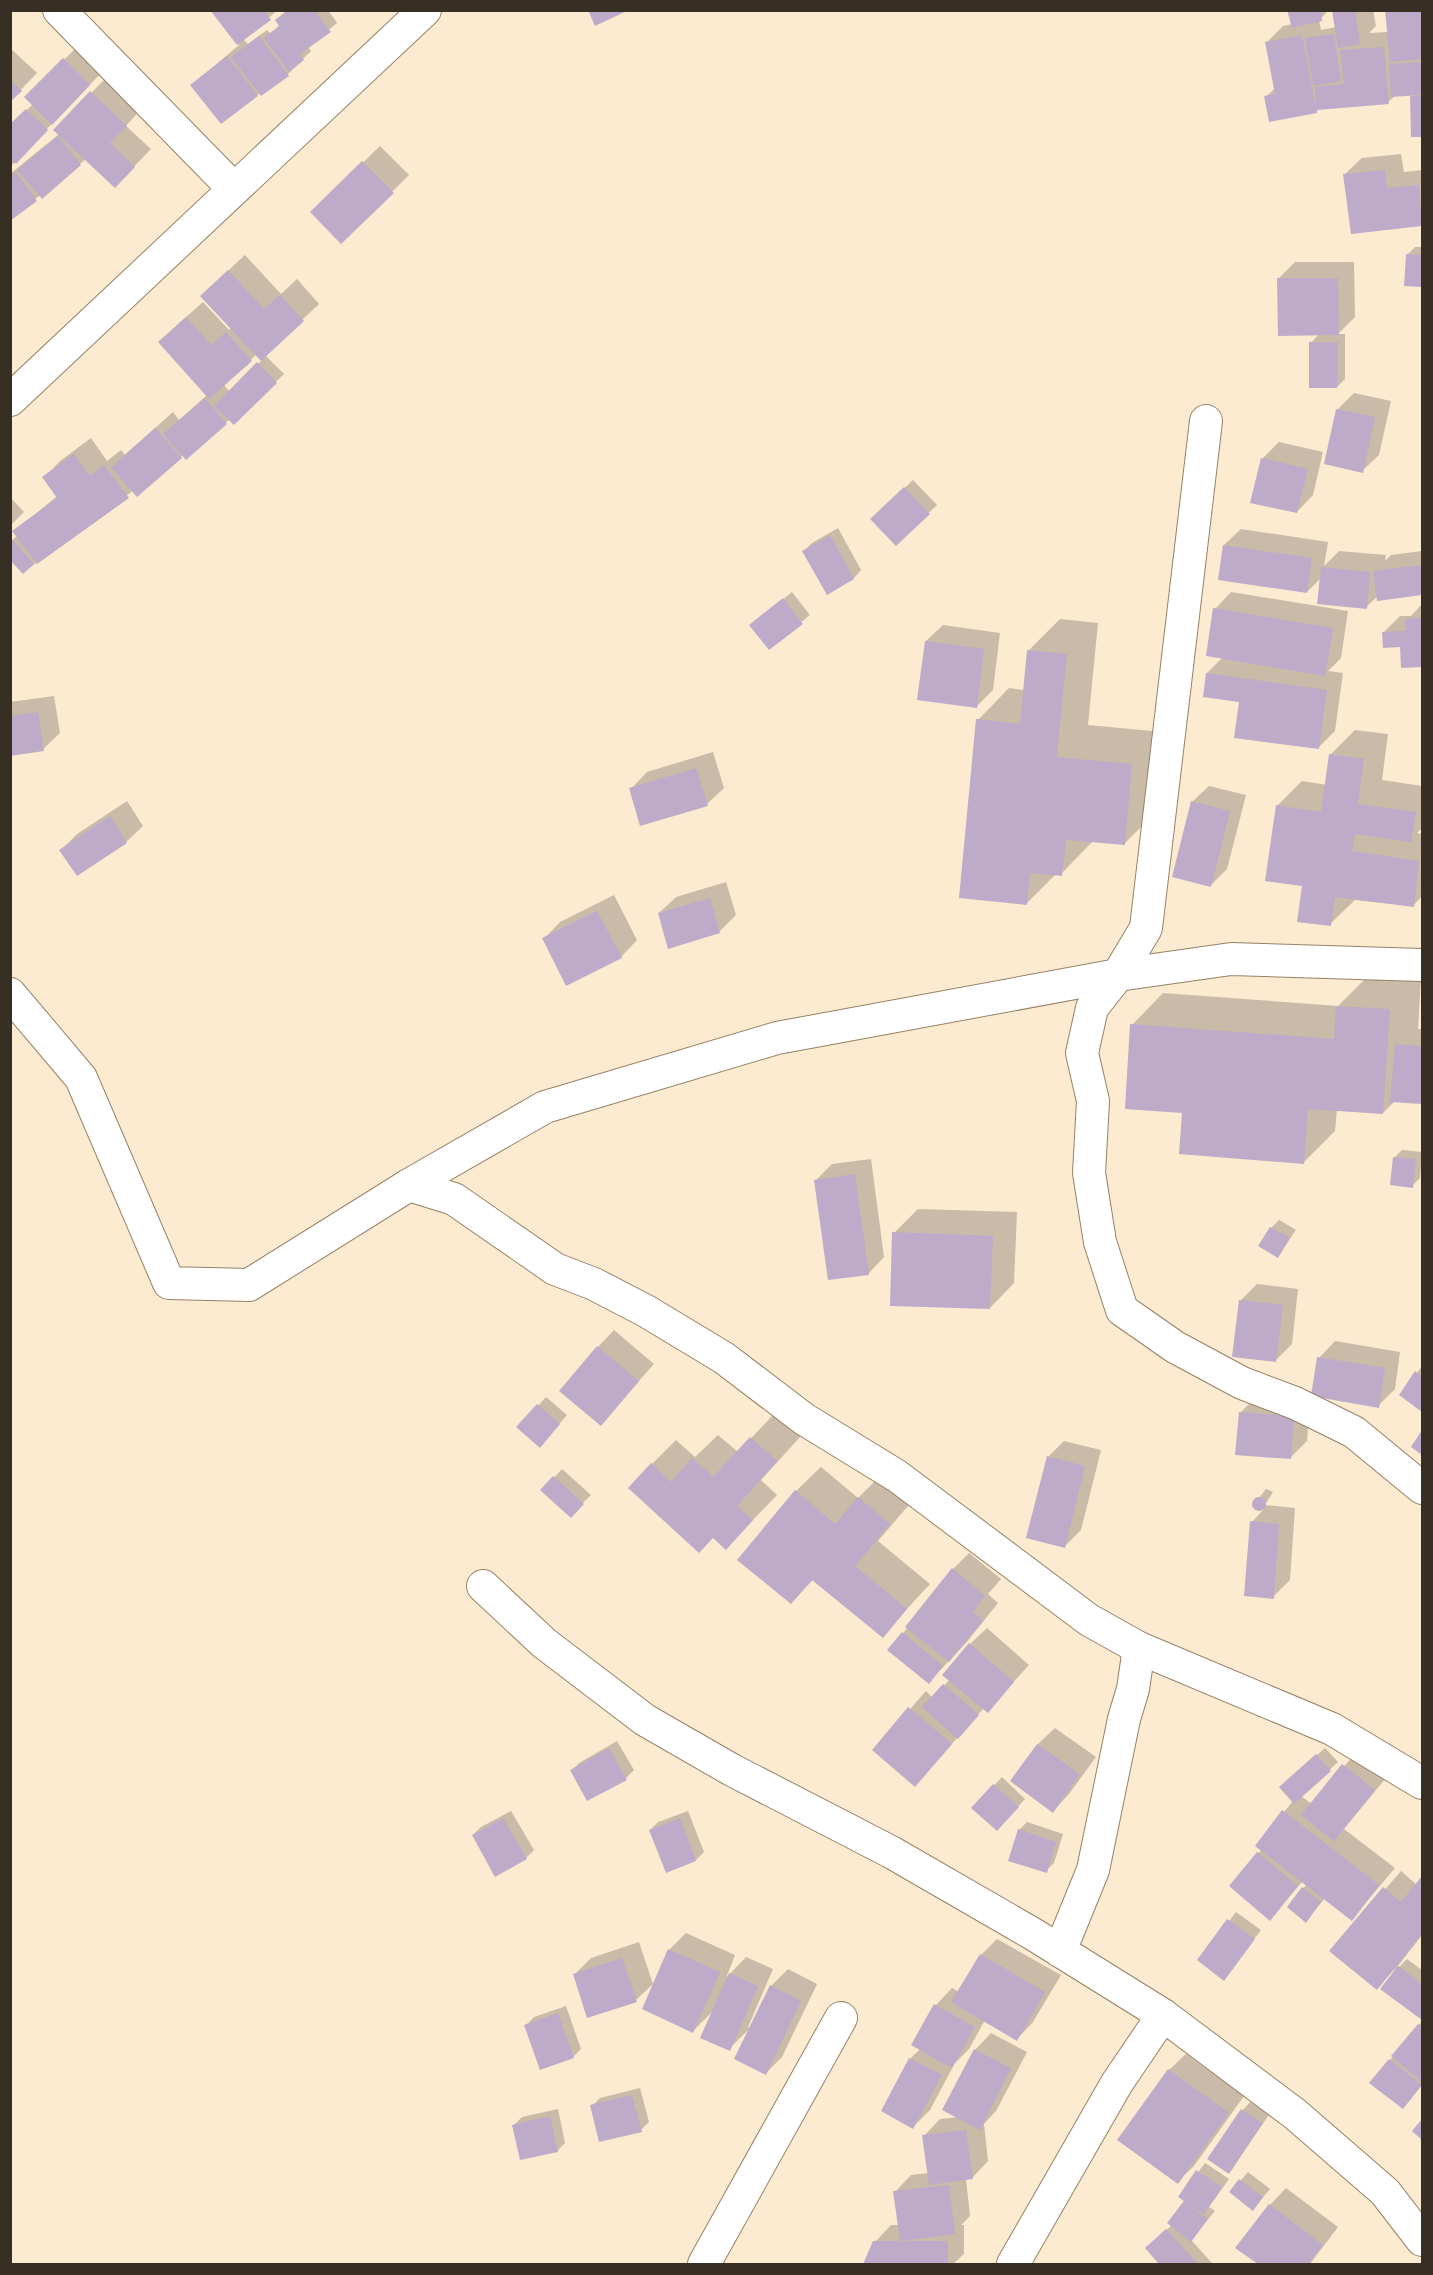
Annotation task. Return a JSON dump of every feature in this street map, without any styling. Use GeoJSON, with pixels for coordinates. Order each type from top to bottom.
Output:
{"type":"FeatureCollection","features":[{"type":"Feature","properties":{"kind":"street"},"geometry":{"type":"LineString","coordinates":[[59,10],[234,189]]}},
{"type":"Feature","properties":{"kind":"street"},"geometry":{"type":"LineString","coordinates":[[10,400],[425,10]]}},
{"type":"Feature","properties":{"kind":"street"},"geometry":{"type":"LineString","coordinates":[[1206,421],[1146,928],[1118,975],[1092,1008],[1082,1053],[1093,1101],[1089,1173],[1100,1242],[1122,1310],[1175,1347],[1242,1383],[1295,1403],[1354,1432],[1422,1488]]}},
{"type":"Feature","properties":{"kind":"street"},"geometry":{"type":"LineString","coordinates":[[10,994],[81,1078],[169,1283],[249,1285],[409,1185],[545,1107],[777,1038],[1118,975],[1232,959],[1422,965]]}},
{"type":"Feature","properties":{"kind":"street"},"geometry":{"type":"LineString","coordinates":[[409,1185],[454,1199],[555,1269],[594,1284],[646,1311],[724,1358],[804,1419],[897,1476],[1089,1620],[1139,1648],[1332,1729],[1422,1783]]}},
{"type":"Feature","properties":{"kind":"street"},"geometry":{"type":"LineString","coordinates":[[483,1586],[544,1643],[645,1720],[732,1770],[891,1852],[1060,1951],[1163,2015],[1295,2114],[1385,2192],[1422,2240]]}},
{"type":"Feature","properties":{"kind":"street"},"geometry":{"type":"LineString","coordinates":[[1060,1951],[1093,1869],[1124,1719],[1133,1689],[1139,1648]]}},
{"type":"Feature","properties":{"kind":"street"},"geometry":{"type":"LineString","coordinates":[[1013,2265],[1117,2083],[1163,2015]]}},
{"type":"Feature","properties":{"kind":"street"},"geometry":{"type":"LineString","coordinates":[[704,2265],[840,2018]]}},
{"type":"Feature","properties":{"kind":"building"},"geometry":{"type":"Polygon","coordinates":[[[210,10],[264,10],[271,20],[237,45],[210,10]]]}},
{"type":"Feature","properties":{"kind":"building"},"geometry":{"type":"Polygon","coordinates":[[[288,10],[314,10],[331,32],[300,54],[304,60],[289,72],[264,38],[279,26],[275,20],[288,10]]]}},
{"type":"Feature","properties":{"kind":"building"},"geometry":{"type":"Polygon","coordinates":[[[588,10],[629,10],[595,26],[588,10]]]}},
{"type":"Feature","properties":{"kind":"building"},"geometry":{"type":"Polygon","coordinates":[[[1287,10],[1320,10],[1322,21],[1292,28],[1287,10]]]}},
{"type":"Feature","properties":{"kind":"building"},"geometry":{"type":"Polygon","coordinates":[[[1332,10],[1355,10],[1360,44],[1338,48],[1332,10]]]}},
{"type":"Feature","properties":{"kind":"building"},"geometry":{"type":"Polygon","coordinates":[[[1385,10],[1422,10],[1422,59],[1390,62],[1385,10]]]}},
{"type":"Feature","properties":{"kind":"building"},"geometry":{"type":"Polygon","coordinates":[[[1334,34],[1341,81],[1313,86],[1305,38],[1334,34]]]}},
{"type":"Feature","properties":{"kind":"building"},"geometry":{"type":"Polygon","coordinates":[[[1302,35],[1316,109],[1315,87],[1344,84],[1340,50],[1384,47],[1389,104],[1317,110],[1317,113],[1269,122],[1264,96],[1275,94],[1265,42],[1302,35]]]}},
{"type":"Feature","properties":{"kind":"building"},"geometry":{"type":"Polygon","coordinates":[[[259,36],[289,76],[261,96],[231,57],[259,36]]]}},
{"type":"Feature","properties":{"kind":"building"},"geometry":{"type":"Polygon","coordinates":[[[227,56],[258,96],[221,124],[190,85],[227,56]]]}},
{"type":"Feature","properties":{"kind":"building"},"geometry":{"type":"Polygon","coordinates":[[[63,58],[90,85],[52,125],[24,97],[63,58]]]}},
{"type":"Feature","properties":{"kind":"building"},"geometry":{"type":"Polygon","coordinates":[[[1422,62],[1422,95],[1391,97],[1389,64],[1422,62]]]}},
{"type":"Feature","properties":{"kind":"building"},"geometry":{"type":"Polygon","coordinates":[[[10,80],[22,91],[10,102],[10,80]]]}},
{"type":"Feature","properties":{"kind":"building"},"geometry":{"type":"Polygon","coordinates":[[[90,91],[127,126],[110,143],[135,167],[115,188],[53,130],[90,91]]]}},
{"type":"Feature","properties":{"kind":"building"},"geometry":{"type":"Polygon","coordinates":[[[1410,96],[1422,96],[1422,137],[1411,137],[1410,96]]]}},
{"type":"Feature","properties":{"kind":"building"},"geometry":{"type":"Polygon","coordinates":[[[26,109],[48,130],[16,164],[10,159],[10,124],[26,109]]]}},
{"type":"Feature","properties":{"kind":"building"},"geometry":{"type":"Polygon","coordinates":[[[58,136],[81,165],[42,199],[17,170],[58,136]]]}},
{"type":"Feature","properties":{"kind":"building"},"geometry":{"type":"Polygon","coordinates":[[[362,161],[394,193],[341,244],[310,212],[362,161]]]}},
{"type":"Feature","properties":{"kind":"building"},"geometry":{"type":"Polygon","coordinates":[[[1385,170],[1387,188],[1419,185],[1422,226],[1351,234],[1343,174],[1385,170]]]}},
{"type":"Feature","properties":{"kind":"building"},"geometry":{"type":"Polygon","coordinates":[[[16,172],[37,201],[10,221],[10,176],[16,172]]]}},
{"type":"Feature","properties":{"kind":"building"},"geometry":{"type":"Polygon","coordinates":[[[1406,254],[1422,255],[1422,287],[1404,286],[1406,254]]]}},
{"type":"Feature","properties":{"kind":"building"},"geometry":{"type":"Polygon","coordinates":[[[228,270],[264,309],[280,295],[304,321],[261,361],[200,296],[228,270]]]}},
{"type":"Feature","properties":{"kind":"building"},"geometry":{"type":"Polygon","coordinates":[[[1277,278],[1338,278],[1339,335],[1278,336],[1277,278]]]}},
{"type":"Feature","properties":{"kind":"building"},"geometry":{"type":"Polygon","coordinates":[[[186,317],[211,345],[226,332],[252,361],[209,399],[158,342],[186,317]]]}},
{"type":"Feature","properties":{"kind":"building"},"geometry":{"type":"Polygon","coordinates":[[[1309,342],[1338,342],[1337,388],[1309,388],[1309,342]]]}},
{"type":"Feature","properties":{"kind":"building"},"geometry":{"type":"Polygon","coordinates":[[[257,362],[277,383],[234,425],[214,406],[257,362]]]}},
{"type":"Feature","properties":{"kind":"building"},"geometry":{"type":"Polygon","coordinates":[[[205,398],[227,424],[186,460],[163,434],[205,398]]]}},
{"type":"Feature","properties":{"kind":"building"},"geometry":{"type":"Polygon","coordinates":[[[1336,409],[1375,417],[1363,473],[1324,464],[1336,409]]]}},
{"type":"Feature","properties":{"kind":"building"},"geometry":{"type":"Polygon","coordinates":[[[155,428],[182,458],[137,497],[111,467],[155,428]]]}},
{"type":"Feature","properties":{"kind":"building"},"geometry":{"type":"Polygon","coordinates":[[[74,454],[90,476],[104,465],[129,498],[37,564],[12,531],[57,498],[42,477],[74,454]]]}},
{"type":"Feature","properties":{"kind":"building"},"geometry":{"type":"Polygon","coordinates":[[[1261,458],[1308,469],[1297,513],[1250,503],[1261,458]]]}},
{"type":"Feature","properties":{"kind":"building"},"geometry":{"type":"Polygon","coordinates":[[[904,487],[930,514],[896,546],[870,519],[904,487]]]}},
{"type":"Feature","properties":{"kind":"building"},"geometry":{"type":"Polygon","coordinates":[[[830,535],[854,579],[827,595],[802,551],[830,535]]]}},
{"type":"Feature","properties":{"kind":"building"},"geometry":{"type":"Polygon","coordinates":[[[12,539],[34,564],[23,574],[10,560],[12,539]]]}},
{"type":"Feature","properties":{"kind":"building"},"geometry":{"type":"Polygon","coordinates":[[[1223,545],[1312,558],[1307,593],[1218,580],[1223,545]]]}},
{"type":"Feature","properties":{"kind":"building"},"geometry":{"type":"Polygon","coordinates":[[[1422,565],[1422,595],[1377,601],[1373,571],[1422,565]]]}},
{"type":"Feature","properties":{"kind":"building"},"geometry":{"type":"Polygon","coordinates":[[[1321,567],[1370,572],[1367,609],[1317,604],[1321,567]]]}},
{"type":"Feature","properties":{"kind":"building"},"geometry":{"type":"Polygon","coordinates":[[[783,598],[803,624],[769,650],[749,625],[783,598]]]}},
{"type":"Feature","properties":{"kind":"building"},"geometry":{"type":"Polygon","coordinates":[[[1213,608],[1333,628],[1325,676],[1206,656],[1213,608]]]}},
{"type":"Feature","properties":{"kind":"building"},"geometry":{"type":"Polygon","coordinates":[[[1422,618],[1422,667],[1401,668],[1400,647],[1383,648],[1382,632],[1406,631],[1405,619],[1422,618]]]}},
{"type":"Feature","properties":{"kind":"building"},"geometry":{"type":"Polygon","coordinates":[[[925,641],[984,649],[977,708],[917,700],[925,641]]]}},
{"type":"Feature","properties":{"kind":"building"},"geometry":{"type":"Polygon","coordinates":[[[1027,650],[1067,654],[1057,757],[1132,764],[1125,845],[1066,840],[1062,876],[1030,873],[1027,905],[959,898],[976,719],[1020,724],[1027,650]]]}},
{"type":"Feature","properties":{"kind":"building"},"geometry":{"type":"Polygon","coordinates":[[[1206,673],[1327,690],[1319,749],[1234,738],[1239,702],[1203,697],[1206,673]]]}},
{"type":"Feature","properties":{"kind":"building"},"geometry":{"type":"Polygon","coordinates":[[[38,712],[44,751],[10,756],[10,716],[38,712]]]}},
{"type":"Feature","properties":{"kind":"building"},"geometry":{"type":"Polygon","coordinates":[[[1329,754],[1364,759],[1358,804],[1416,812],[1411,842],[1355,834],[1352,851],[1419,861],[1414,907],[1335,897],[1331,926],[1297,922],[1302,886],[1265,881],[1276,805],[1321,812],[1329,754]]]}},
{"type":"Feature","properties":{"kind":"building"},"geometry":{"type":"Polygon","coordinates":[[[696,768],[708,806],[640,826],[629,788],[696,768]]]}},
{"type":"Feature","properties":{"kind":"building"},"geometry":{"type":"Polygon","coordinates":[[[1191,801],[1230,811],[1211,887],[1172,877],[1191,801]]]}},
{"type":"Feature","properties":{"kind":"building"},"geometry":{"type":"Polygon","coordinates":[[[110,816],[127,843],[77,876],[59,850],[110,816]]]}},
{"type":"Feature","properties":{"kind":"building"},"geometry":{"type":"Polygon","coordinates":[[[710,898],[720,933],[668,949],[658,913],[710,898]]]}},
{"type":"Feature","properties":{"kind":"building"},"geometry":{"type":"Polygon","coordinates":[[[597,911],[622,958],[566,986],[542,938],[597,911]]]}},
{"type":"Feature","properties":{"kind":"building"},"geometry":{"type":"Polygon","coordinates":[[[1336,1006],[1390,1009],[1383,1114],[1308,1109],[1304,1164],[1179,1154],[1182,1113],[1125,1109],[1130,1024],[1334,1039],[1336,1006]]]}},
{"type":"Feature","properties":{"kind":"building"},"geometry":{"type":"Polygon","coordinates":[[[1395,1044],[1422,1046],[1422,1104],[1390,1102],[1395,1044]]]}},
{"type":"Feature","properties":{"kind":"building"},"geometry":{"type":"Polygon","coordinates":[[[1393,1157],[1416,1159],[1413,1188],[1390,1185],[1393,1157]]]}},
{"type":"Feature","properties":{"kind":"building"},"geometry":{"type":"Polygon","coordinates":[[[855,1174],[869,1275],[828,1280],[814,1180],[855,1174]]]}},
{"type":"Feature","properties":{"kind":"building"},"geometry":{"type":"Polygon","coordinates":[[[1270,1227],[1290,1238],[1278,1258],[1258,1246],[1270,1227]]]}},
{"type":"Feature","properties":{"kind":"building"},"geometry":{"type":"Polygon","coordinates":[[[892,1232],[993,1236],[990,1309],[890,1306],[892,1232]]]}},
{"type":"Feature","properties":{"kind":"building"},"geometry":{"type":"Polygon","coordinates":[[[1239,1300],[1283,1305],[1276,1362],[1232,1357],[1239,1300]]]}},
{"type":"Feature","properties":{"kind":"building"},"geometry":{"type":"Polygon","coordinates":[[[597,1346],[639,1381],[601,1426],[559,1391],[597,1346]]]}},
{"type":"Feature","properties":{"kind":"building"},"geometry":{"type":"Polygon","coordinates":[[[1317,1357],[1385,1368],[1379,1408],[1311,1396],[1317,1357]]]}},
{"type":"Feature","properties":{"kind":"building"},"geometry":{"type":"Polygon","coordinates":[[[1415,1371],[1422,1376],[1422,1412],[1399,1395],[1415,1371]]]}},
{"type":"Feature","properties":{"kind":"building"},"geometry":{"type":"Polygon","coordinates":[[[537,1404],[560,1424],[540,1448],[516,1427],[537,1404]]]}},
{"type":"Feature","properties":{"kind":"building"},"geometry":{"type":"Polygon","coordinates":[[[1239,1412],[1294,1416],[1291,1459],[1235,1455],[1239,1412]]]}},
{"type":"Feature","properties":{"kind":"building"},"geometry":{"type":"Polygon","coordinates":[[[1422,1430],[1422,1455],[1411,1447],[1422,1430]]]}},
{"type":"Feature","properties":{"kind":"building"},"geometry":{"type":"Polygon","coordinates":[[[750,1437],[777,1461],[737,1506],[753,1520],[726,1550],[713,1538],[699,1553],[628,1488],[651,1463],[671,1482],[692,1458],[713,1477],[750,1437]]]}},
{"type":"Feature","properties":{"kind":"building"},"geometry":{"type":"Polygon","coordinates":[[[1047,1456],[1085,1466],[1065,1548],[1026,1538],[1047,1456]]]}},
{"type":"Feature","properties":{"kind":"building"},"geometry":{"type":"Polygon","coordinates":[[[553,1476],[584,1504],[571,1518],[540,1490],[553,1476]]]}},
{"type":"Feature","properties":{"kind":"building"},"geometry":{"type":"Polygon","coordinates":[[[795,1490],[835,1524],[858,1497],[890,1524],[855,1566],[907,1609],[883,1638],[812,1580],[791,1604],[737,1560],[795,1490]]]}},
{"type":"Feature","properties":{"kind":"building"},"geometry":{"type":"Polygon","coordinates":[[[1256,1497],[1262,1497],[1266,1504],[1262,1511],[1256,1511],[1252,1507],[1252,1501],[1256,1497]]]}},
{"type":"Feature","properties":{"kind":"building"},"geometry":{"type":"Polygon","coordinates":[[[1250,1521],[1279,1524],[1274,1599],[1244,1596],[1250,1521]]]}},
{"type":"Feature","properties":{"kind":"building"},"geometry":{"type":"Polygon","coordinates":[[[952,1568],[985,1596],[973,1612],[983,1620],[949,1662],[905,1627],[952,1568]]]}},
{"type":"Feature","properties":{"kind":"building"},"geometry":{"type":"Polygon","coordinates":[[[902,1632],[943,1666],[929,1684],[887,1650],[902,1632]]]}},
{"type":"Feature","properties":{"kind":"building"},"geometry":{"type":"Polygon","coordinates":[[[969,1643],[1014,1682],[988,1713],[942,1675],[969,1643]]]}},
{"type":"Feature","properties":{"kind":"building"},"geometry":{"type":"Polygon","coordinates":[[[943,1684],[979,1715],[958,1739],[922,1707],[943,1684]]]}},
{"type":"Feature","properties":{"kind":"building"},"geometry":{"type":"Polygon","coordinates":[[[908,1707],[952,1744],[915,1787],[872,1750],[908,1707]]]}},
{"type":"Feature","properties":{"kind":"building"},"geometry":{"type":"Polygon","coordinates":[[[1037,1744],[1080,1774],[1053,1813],[1010,1781],[1037,1744]]]}},
{"type":"Feature","properties":{"kind":"building"},"geometry":{"type":"Polygon","coordinates":[[[609,1748],[627,1780],[587,1801],[570,1770],[609,1748]]]}},
{"type":"Feature","properties":{"kind":"building"},"geometry":{"type":"Polygon","coordinates":[[[1316,1754],[1331,1771],[1294,1804],[1279,1787],[1316,1754]]]}},
{"type":"Feature","properties":{"kind":"building"},"geometry":{"type":"Polygon","coordinates":[[[1342,1764],[1375,1790],[1334,1841],[1301,1815],[1342,1764]]]}},
{"type":"Feature","properties":{"kind":"building"},"geometry":{"type":"Polygon","coordinates":[[[993,1784],[1019,1807],[997,1831],[971,1808],[993,1784]]]}},
{"type":"Feature","properties":{"kind":"building"},"geometry":{"type":"Polygon","coordinates":[[[1282,1810],[1379,1885],[1352,1921],[1255,1846],[1282,1810]]]}},
{"type":"Feature","properties":{"kind":"building"},"geometry":{"type":"Polygon","coordinates":[[[503,1818],[527,1859],[495,1877],[472,1835],[503,1818]]]}},
{"type":"Feature","properties":{"kind":"building"},"geometry":{"type":"Polygon","coordinates":[[[680,1818],[696,1861],[666,1873],[649,1830],[680,1818]]]}},
{"type":"Feature","properties":{"kind":"building"},"geometry":{"type":"Polygon","coordinates":[[[1018,1829],[1056,1842],[1047,1873],[1008,1861],[1018,1829]]]}},
{"type":"Feature","properties":{"kind":"building"},"geometry":{"type":"Polygon","coordinates":[[[1257,1852],[1298,1886],[1270,1921],[1229,1886],[1257,1852]]]}},
{"type":"Feature","properties":{"kind":"building"},"geometry":{"type":"Polygon","coordinates":[[[1422,1876],[1422,1934],[1377,1990],[1329,1951],[1383,1887],[1401,1902],[1422,1876]]]}},
{"type":"Feature","properties":{"kind":"building"},"geometry":{"type":"Polygon","coordinates":[[[1302,1887],[1321,1902],[1306,1923],[1287,1907],[1302,1887]]]}},
{"type":"Feature","properties":{"kind":"building"},"geometry":{"type":"Polygon","coordinates":[[[1227,1919],[1255,1939],[1224,1981],[1197,1960],[1227,1919]]]}},
{"type":"Feature","properties":{"kind":"building"},"geometry":{"type":"Polygon","coordinates":[[[668,1949],[720,1972],[693,2033],[642,2009],[668,1949]]]}},
{"type":"Feature","properties":{"kind":"building"},"geometry":{"type":"Polygon","coordinates":[[[980,1954],[1045,1992],[1017,2041],[951,2002],[980,1954]]]}},
{"type":"Feature","properties":{"kind":"building"},"geometry":{"type":"Polygon","coordinates":[[[622,1958],[637,2002],[587,2018],[573,1974],[622,1958]]]}},
{"type":"Feature","properties":{"kind":"building"},"geometry":{"type":"Polygon","coordinates":[[[1398,1966],[1422,1984],[1422,2020],[1380,1989],[1398,1966]]]}},
{"type":"Feature","properties":{"kind":"building"},"geometry":{"type":"Polygon","coordinates":[[[729,1973],[758,1986],[730,2051],[700,2038],[729,1973]]]}},
{"type":"Feature","properties":{"kind":"building"},"geometry":{"type":"Polygon","coordinates":[[[770,1985],[801,2001],[766,2075],[734,2059],[770,1985]]]}},
{"type":"Feature","properties":{"kind":"building"},"geometry":{"type":"Polygon","coordinates":[[[934,2004],[975,2027],[952,2068],[911,2045],[934,2004]]]}},
{"type":"Feature","properties":{"kind":"building"},"geometry":{"type":"Polygon","coordinates":[[[558,2013],[574,2058],[540,2070],[524,2025],[558,2013]]]}},
{"type":"Feature","properties":{"kind":"building"},"geometry":{"type":"Polygon","coordinates":[[[1418,2024],[1422,2028],[1422,2082],[1391,2056],[1418,2024]]]}},
{"type":"Feature","properties":{"kind":"building"},"geometry":{"type":"Polygon","coordinates":[[[974,2049],[1011,2068],[980,2130],[942,2110],[974,2049]]]}},
{"type":"Feature","properties":{"kind":"building"},"geometry":{"type":"Polygon","coordinates":[[[909,2058],[942,2075],[913,2129],[881,2111],[909,2058]]]}},
{"type":"Feature","properties":{"kind":"building"},"geometry":{"type":"Polygon","coordinates":[[[1389,2059],[1422,2085],[1403,2109],[1369,2083],[1389,2059]]]}},
{"type":"Feature","properties":{"kind":"building"},"geometry":{"type":"Polygon","coordinates":[[[1168,2069],[1229,2113],[1178,2184],[1117,2140],[1168,2069]]]}},
{"type":"Feature","properties":{"kind":"building"},"geometry":{"type":"Polygon","coordinates":[[[632,2095],[642,2132],[599,2142],[590,2105],[632,2095]]]}},
{"type":"Feature","properties":{"kind":"building"},"geometry":{"type":"Polygon","coordinates":[[[1241,2109],[1263,2123],[1229,2174],[1207,2159],[1241,2109]]]}},
{"type":"Feature","properties":{"kind":"building"},"geometry":{"type":"Polygon","coordinates":[[[550,2116],[558,2152],[520,2160],[512,2125],[550,2116]]]}},
{"type":"Feature","properties":{"kind":"building"},"geometry":{"type":"Polygon","coordinates":[[[1422,2119],[1422,2140],[1412,2131],[1422,2119]]]}},
{"type":"Feature","properties":{"kind":"building"},"geometry":{"type":"Polygon","coordinates":[[[966,2130],[973,2179],[929,2185],[922,2135],[966,2130]]]}},
{"type":"Feature","properties":{"kind":"building"},"geometry":{"type":"Polygon","coordinates":[[[1196,2170],[1222,2187],[1204,2214],[1189,2205],[1208,2219],[1191,2242],[1167,2223],[1184,2201],[1178,2197],[1196,2170]]]}},
{"type":"Feature","properties":{"kind":"building"},"geometry":{"type":"Polygon","coordinates":[[[1239,2179],[1263,2197],[1253,2211],[1229,2192],[1239,2179]]]}},
{"type":"Feature","properties":{"kind":"building"},"geometry":{"type":"Polygon","coordinates":[[[949,2185],[955,2234],[900,2241],[893,2191],[949,2185]]]}},
{"type":"Feature","properties":{"kind":"building"},"geometry":{"type":"Polygon","coordinates":[[[1269,2204],[1323,2245],[1308,2264],[1258,2264],[1235,2248],[1269,2204]]]}},
{"type":"Feature","properties":{"kind":"building"},"geometry":{"type":"Polygon","coordinates":[[[1166,2229],[1198,2264],[1159,2264],[1145,2248],[1166,2229]]]}},
{"type":"Feature","properties":{"kind":"building"},"geometry":{"type":"Polygon","coordinates":[[[873,2241],[948,2241],[948,2264],[863,2264],[873,2241]]]}}]}
